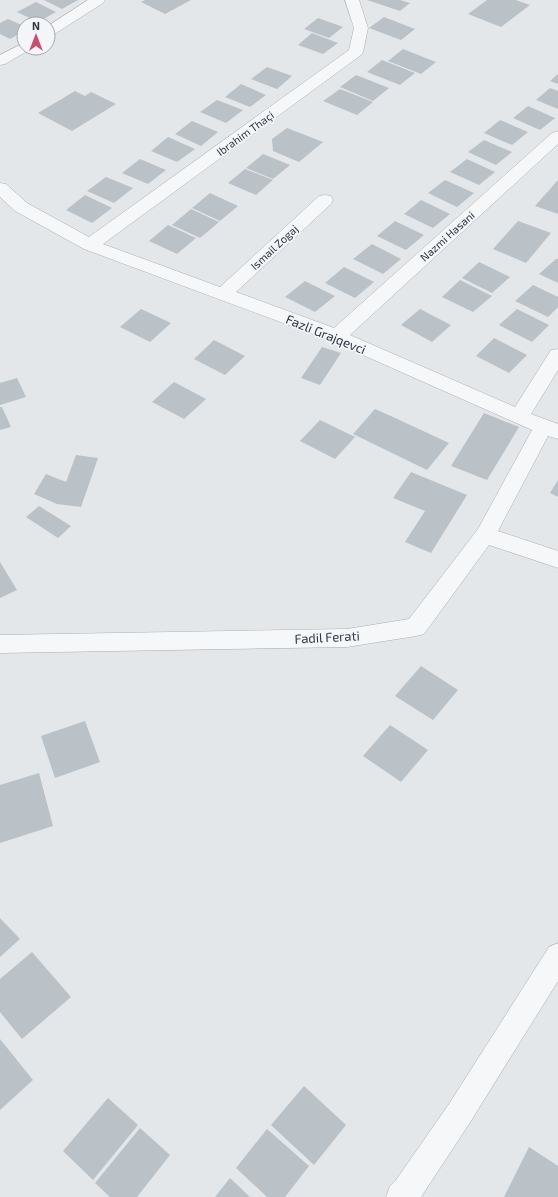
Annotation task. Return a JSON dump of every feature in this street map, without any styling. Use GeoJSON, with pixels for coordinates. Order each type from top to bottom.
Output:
{"type":"FeatureCollection","features":[{"type":"Feature","properties":{"kind":"street"},"geometry":{"type":"LineString","coordinates":[[56,27],[98,0]]}},
{"type":"Feature","properties":{"kind":"street","name":"Ibrahim Thaçi"},"geometry":{"type":"LineString","coordinates":[[90,245],[356,52],[361,28],[352,0]]}},
{"type":"Feature","properties":{"kind":"street"},"geometry":{"type":"LineString","coordinates":[[0,62],[16,52]]}},
{"type":"Feature","properties":{"kind":"street","name":"Nazmi Hasani"},"geometry":{"type":"LineString","coordinates":[[336,336],[558,136]]}},
{"type":"Feature","properties":{"kind":"street","name":"Fazli Grajqevci"},"geometry":{"type":"LineString","coordinates":[[0,188],[21,206],[90,245],[336,336],[551,430]]}},
{"type":"Feature","properties":{"kind":"street","name":"Ismail Zogaj"},"geometry":{"type":"LineString","coordinates":[[223,294],[325,200]]}},
{"type":"Feature","properties":{"kind":"street"},"geometry":{"type":"LineString","coordinates":[[519,417],[558,355]]}},
{"type":"Feature","properties":{"kind":"street","name":"Fadil Ferati"},"geometry":{"type":"LineString","coordinates":[[0,644],[347,638],[416,627],[484,534],[551,430]]}},
{"type":"Feature","properties":{"kind":"street"},"geometry":{"type":"LineString","coordinates":[[484,534],[558,560]]}},
{"type":"Feature","properties":{"kind":"street"},"geometry":{"type":"LineString","coordinates":[[401,1197],[407,1191],[554,972]]}},
{"type":"Feature","properties":{"kind":"building"},"geometry":{"type":"Polygon","coordinates":[[[44,0],[78,0],[62,9],[44,0]]]}},
{"type":"Feature","properties":{"kind":"building"},"geometry":{"type":"Polygon","coordinates":[[[145,0],[191,0],[165,14],[141,2],[145,0]]]}},
{"type":"Feature","properties":{"kind":"building"},"geometry":{"type":"Polygon","coordinates":[[[367,0],[400,0],[410,3],[400,11],[367,0]]]}},
{"type":"Feature","properties":{"kind":"building"},"geometry":{"type":"Polygon","coordinates":[[[487,0],[516,0],[530,5],[501,27],[468,14],[487,0]]]}},
{"type":"Feature","properties":{"kind":"building"},"geometry":{"type":"Polygon","coordinates":[[[36,2],[56,12],[49,16],[25,16],[17,12],[36,2]]]}},
{"type":"Feature","properties":{"kind":"building"},"geometry":{"type":"Polygon","coordinates":[[[384,17],[415,29],[401,40],[369,28],[384,17]]]}},
{"type":"Feature","properties":{"kind":"building"},"geometry":{"type":"Polygon","coordinates":[[[318,18],[343,27],[329,38],[304,29],[318,18]]]}},
{"type":"Feature","properties":{"kind":"building"},"geometry":{"type":"Polygon","coordinates":[[[8,19],[16,22],[16,36],[10,39],[0,34],[0,23],[8,19]]]}},
{"type":"Feature","properties":{"kind":"building"},"geometry":{"type":"Polygon","coordinates":[[[312,33],[338,43],[323,54],[298,45],[312,33]]]}},
{"type":"Feature","properties":{"kind":"building"},"geometry":{"type":"Polygon","coordinates":[[[403,49],[436,62],[421,74],[388,61],[403,49]]]}},
{"type":"Feature","properties":{"kind":"building"},"geometry":{"type":"Polygon","coordinates":[[[382,60],[415,73],[400,85],[367,72],[382,60]]]}},
{"type":"Feature","properties":{"kind":"building"},"geometry":{"type":"Polygon","coordinates":[[[267,67],[292,76],[277,89],[251,79],[267,67]]]}},
{"type":"Feature","properties":{"kind":"building"},"geometry":{"type":"Polygon","coordinates":[[[558,74],[558,84],[550,81],[558,74]]]}},
{"type":"Feature","properties":{"kind":"building"},"geometry":{"type":"Polygon","coordinates":[[[356,75],[389,88],[373,101],[340,87],[356,75]]]}},
{"type":"Feature","properties":{"kind":"building"},"geometry":{"type":"Polygon","coordinates":[[[241,84],[266,95],[250,107],[225,97],[241,84]]]}},
{"type":"Feature","properties":{"kind":"building"},"geometry":{"type":"Polygon","coordinates":[[[550,88],[558,91],[558,109],[536,100],[550,88]]]}},
{"type":"Feature","properties":{"kind":"building"},"geometry":{"type":"Polygon","coordinates":[[[340,89],[373,102],[357,115],[323,101],[340,89]]]}},
{"type":"Feature","properties":{"kind":"building"},"geometry":{"type":"Polygon","coordinates":[[[75,91],[85,96],[91,92],[116,104],[72,131],[38,113],[75,91]]]}},
{"type":"Feature","properties":{"kind":"building"},"geometry":{"type":"Polygon","coordinates":[[[217,100],[243,110],[226,123],[200,112],[217,100]]]}},
{"type":"Feature","properties":{"kind":"building"},"geometry":{"type":"Polygon","coordinates":[[[528,106],[555,118],[540,130],[513,118],[528,106]]]}},
{"type":"Feature","properties":{"kind":"building"},"geometry":{"type":"Polygon","coordinates":[[[500,120],[528,132],[512,145],[484,133],[500,120]]]}},
{"type":"Feature","properties":{"kind":"building"},"geometry":{"type":"Polygon","coordinates":[[[192,121],[218,132],[201,146],[175,134],[192,121]]]}},
{"type":"Feature","properties":{"kind":"building"},"geometry":{"type":"Polygon","coordinates":[[[287,128],[323,142],[299,162],[273,151],[272,139],[287,128]]]}},
{"type":"Feature","properties":{"kind":"building"},"geometry":{"type":"Polygon","coordinates":[[[168,137],[195,149],[177,162],[151,151],[168,137]]]}},
{"type":"Feature","properties":{"kind":"building"},"geometry":{"type":"Polygon","coordinates":[[[484,140],[512,152],[496,165],[468,152],[484,140]]]}},
{"type":"Feature","properties":{"kind":"building"},"geometry":{"type":"Polygon","coordinates":[[[263,154],[290,165],[273,179],[246,168],[263,154]]]}},
{"type":"Feature","properties":{"kind":"building"},"geometry":{"type":"Polygon","coordinates":[[[140,159],[166,170],[148,184],[122,173],[140,159]]]}},
{"type":"Feature","properties":{"kind":"building"},"geometry":{"type":"Polygon","coordinates":[[[467,159],[495,172],[479,185],[450,172],[467,159]]]}},
{"type":"Feature","properties":{"kind":"building"},"geometry":{"type":"Polygon","coordinates":[[[245,169],[273,180],[256,195],[228,183],[245,169]]]}},
{"type":"Feature","properties":{"kind":"building"},"geometry":{"type":"Polygon","coordinates":[[[106,177],[133,188],[114,203],[87,191],[106,177]]]}},
{"type":"Feature","properties":{"kind":"building"},"geometry":{"type":"Polygon","coordinates":[[[445,180],[474,193],[457,207],[428,193],[445,180]]]}},
{"type":"Feature","properties":{"kind":"building"},"geometry":{"type":"Polygon","coordinates":[[[558,180],[558,214],[535,206],[558,180]]]}},
{"type":"Feature","properties":{"kind":"building"},"geometry":{"type":"Polygon","coordinates":[[[210,193],[238,206],[220,221],[192,208],[210,193]]]}},
{"type":"Feature","properties":{"kind":"building"},"geometry":{"type":"Polygon","coordinates":[[[85,195],[112,208],[92,223],[66,210],[85,195]]]}},
{"type":"Feature","properties":{"kind":"building"},"geometry":{"type":"Polygon","coordinates":[[[421,200],[450,214],[433,228],[404,214],[421,200]]]}},
{"type":"Feature","properties":{"kind":"building"},"geometry":{"type":"Polygon","coordinates":[[[191,209],[219,222],[200,238],[172,225],[191,209]]]}},
{"type":"Feature","properties":{"kind":"building"},"geometry":{"type":"Polygon","coordinates":[[[395,221],[424,235],[406,250],[377,236],[395,221]]]}},
{"type":"Feature","properties":{"kind":"building"},"geometry":{"type":"Polygon","coordinates":[[[518,221],[551,233],[526,263],[493,249],[518,221]]]}},
{"type":"Feature","properties":{"kind":"building"},"geometry":{"type":"Polygon","coordinates":[[[168,225],[196,238],[177,254],[149,241],[168,225]]]}},
{"type":"Feature","properties":{"kind":"building"},"geometry":{"type":"Polygon","coordinates":[[[372,244],[401,259],[383,274],[353,259],[372,244]]]}},
{"type":"Feature","properties":{"kind":"building"},"geometry":{"type":"Polygon","coordinates":[[[556,259],[558,259],[558,283],[539,274],[556,259]]]}},
{"type":"Feature","properties":{"kind":"building"},"geometry":{"type":"Polygon","coordinates":[[[479,262],[510,277],[492,293],[462,278],[479,262]]]}},
{"type":"Feature","properties":{"kind":"building"},"geometry":{"type":"Polygon","coordinates":[[[344,267],[374,282],[355,298],[325,283],[344,267]]]}},
{"type":"Feature","properties":{"kind":"building"},"geometry":{"type":"Polygon","coordinates":[[[460,280],[492,296],[473,312],[442,297],[460,280]]]}},
{"type":"Feature","properties":{"kind":"building"},"geometry":{"type":"Polygon","coordinates":[[[305,281],[335,296],[315,312],[285,297],[305,281]]]}},
{"type":"Feature","properties":{"kind":"building"},"geometry":{"type":"Polygon","coordinates":[[[533,285],[558,297],[558,307],[548,317],[515,301],[533,285]]]}},
{"type":"Feature","properties":{"kind":"building"},"geometry":{"type":"Polygon","coordinates":[[[141,309],[171,323],[150,342],[120,327],[141,309]]]}},
{"type":"Feature","properties":{"kind":"building"},"geometry":{"type":"Polygon","coordinates":[[[420,309],[451,325],[432,342],[401,325],[420,309]]]}},
{"type":"Feature","properties":{"kind":"building"},"geometry":{"type":"Polygon","coordinates":[[[517,309],[549,325],[532,342],[499,325],[517,309]]]}},
{"type":"Feature","properties":{"kind":"building"},"geometry":{"type":"Polygon","coordinates":[[[494,338],[527,355],[509,373],[476,356],[494,338]]]}},
{"type":"Feature","properties":{"kind":"building"},"geometry":{"type":"Polygon","coordinates":[[[214,340],[245,356],[225,375],[194,359],[214,340]]]}},
{"type":"Feature","properties":{"kind":"building"},"geometry":{"type":"Polygon","coordinates":[[[322,347],[341,353],[320,385],[301,378],[322,347]]]}},
{"type":"Feature","properties":{"kind":"building"},"geometry":{"type":"Polygon","coordinates":[[[17,378],[26,397],[0,405],[0,383],[17,378]]]}},
{"type":"Feature","properties":{"kind":"building"},"geometry":{"type":"Polygon","coordinates":[[[174,382],[206,399],[184,419],[152,402],[174,382]]]}},
{"type":"Feature","properties":{"kind":"building"},"geometry":{"type":"Polygon","coordinates":[[[0,407],[2,407],[11,427],[0,430],[0,407]]]}},
{"type":"Feature","properties":{"kind":"building"},"geometry":{"type":"Polygon","coordinates":[[[375,409],[449,443],[427,470],[353,434],[375,409]]]}},
{"type":"Feature","properties":{"kind":"building"},"geometry":{"type":"Polygon","coordinates":[[[484,413],[519,427],[487,480],[451,466],[484,413]]]}},
{"type":"Feature","properties":{"kind":"building"},"geometry":{"type":"Polygon","coordinates":[[[320,420],[355,437],[335,459],[300,441],[320,420]]]}},
{"type":"Feature","properties":{"kind":"building"},"geometry":{"type":"Polygon","coordinates":[[[76,455],[98,458],[81,507],[57,504],[34,494],[46,474],[66,482],[76,455]]]}},
{"type":"Feature","properties":{"kind":"building"},"geometry":{"type":"Polygon","coordinates":[[[411,472],[467,495],[431,553],[405,542],[425,511],[393,498],[411,472]]]}},
{"type":"Feature","properties":{"kind":"building"},"geometry":{"type":"Polygon","coordinates":[[[558,480],[558,497],[550,493],[558,480]]]}},
{"type":"Feature","properties":{"kind":"building"},"geometry":{"type":"Polygon","coordinates":[[[39,506],[71,526],[58,538],[26,517],[39,506]]]}},
{"type":"Feature","properties":{"kind":"building"},"geometry":{"type":"Polygon","coordinates":[[[0,562],[17,590],[0,598],[0,562]]]}},
{"type":"Feature","properties":{"kind":"building"},"geometry":{"type":"Polygon","coordinates":[[[421,666],[458,690],[433,720],[395,696],[421,666]]]}},
{"type":"Feature","properties":{"kind":"building"},"geometry":{"type":"Polygon","coordinates":[[[85,721],[100,762],[55,778],[41,736],[85,721]]]}},
{"type":"Feature","properties":{"kind":"building"},"geometry":{"type":"Polygon","coordinates":[[[390,725],[428,750],[401,782],[363,756],[390,725]]]}},
{"type":"Feature","properties":{"kind":"building"},"geometry":{"type":"Polygon","coordinates":[[[39,773],[53,826],[0,843],[0,785],[39,773]]]}},
{"type":"Feature","properties":{"kind":"building"},"geometry":{"type":"Polygon","coordinates":[[[0,918],[20,939],[0,957],[0,918]]]}},
{"type":"Feature","properties":{"kind":"building"},"geometry":{"type":"Polygon","coordinates":[[[32,952],[71,997],[22,1039],[0,1012],[0,979],[32,952]]]}},
{"type":"Feature","properties":{"kind":"building"},"geometry":{"type":"Polygon","coordinates":[[[0,1039],[33,1080],[0,1110],[0,1039]]]}},
{"type":"Feature","properties":{"kind":"building"},"geometry":{"type":"Polygon","coordinates":[[[304,1086],[346,1125],[314,1165],[271,1125],[304,1086]]]}},
{"type":"Feature","properties":{"kind":"building"},"geometry":{"type":"Polygon","coordinates":[[[108,1098],[138,1125],[93,1180],[63,1151],[108,1098]]]}},
{"type":"Feature","properties":{"kind":"building"},"geometry":{"type":"Polygon","coordinates":[[[140,1128],[170,1155],[137,1197],[110,1197],[95,1183],[140,1128]]]}},
{"type":"Feature","properties":{"kind":"building"},"geometry":{"type":"Polygon","coordinates":[[[267,1129],[309,1166],[285,1197],[267,1197],[236,1168],[267,1129]]]}},
{"type":"Feature","properties":{"kind":"building"},"geometry":{"type":"Polygon","coordinates":[[[529,1147],[558,1166],[558,1197],[504,1197],[529,1147]]]}},
{"type":"Feature","properties":{"kind":"building"},"geometry":{"type":"Polygon","coordinates":[[[230,1178],[250,1197],[215,1197],[230,1178]]]}}]}
